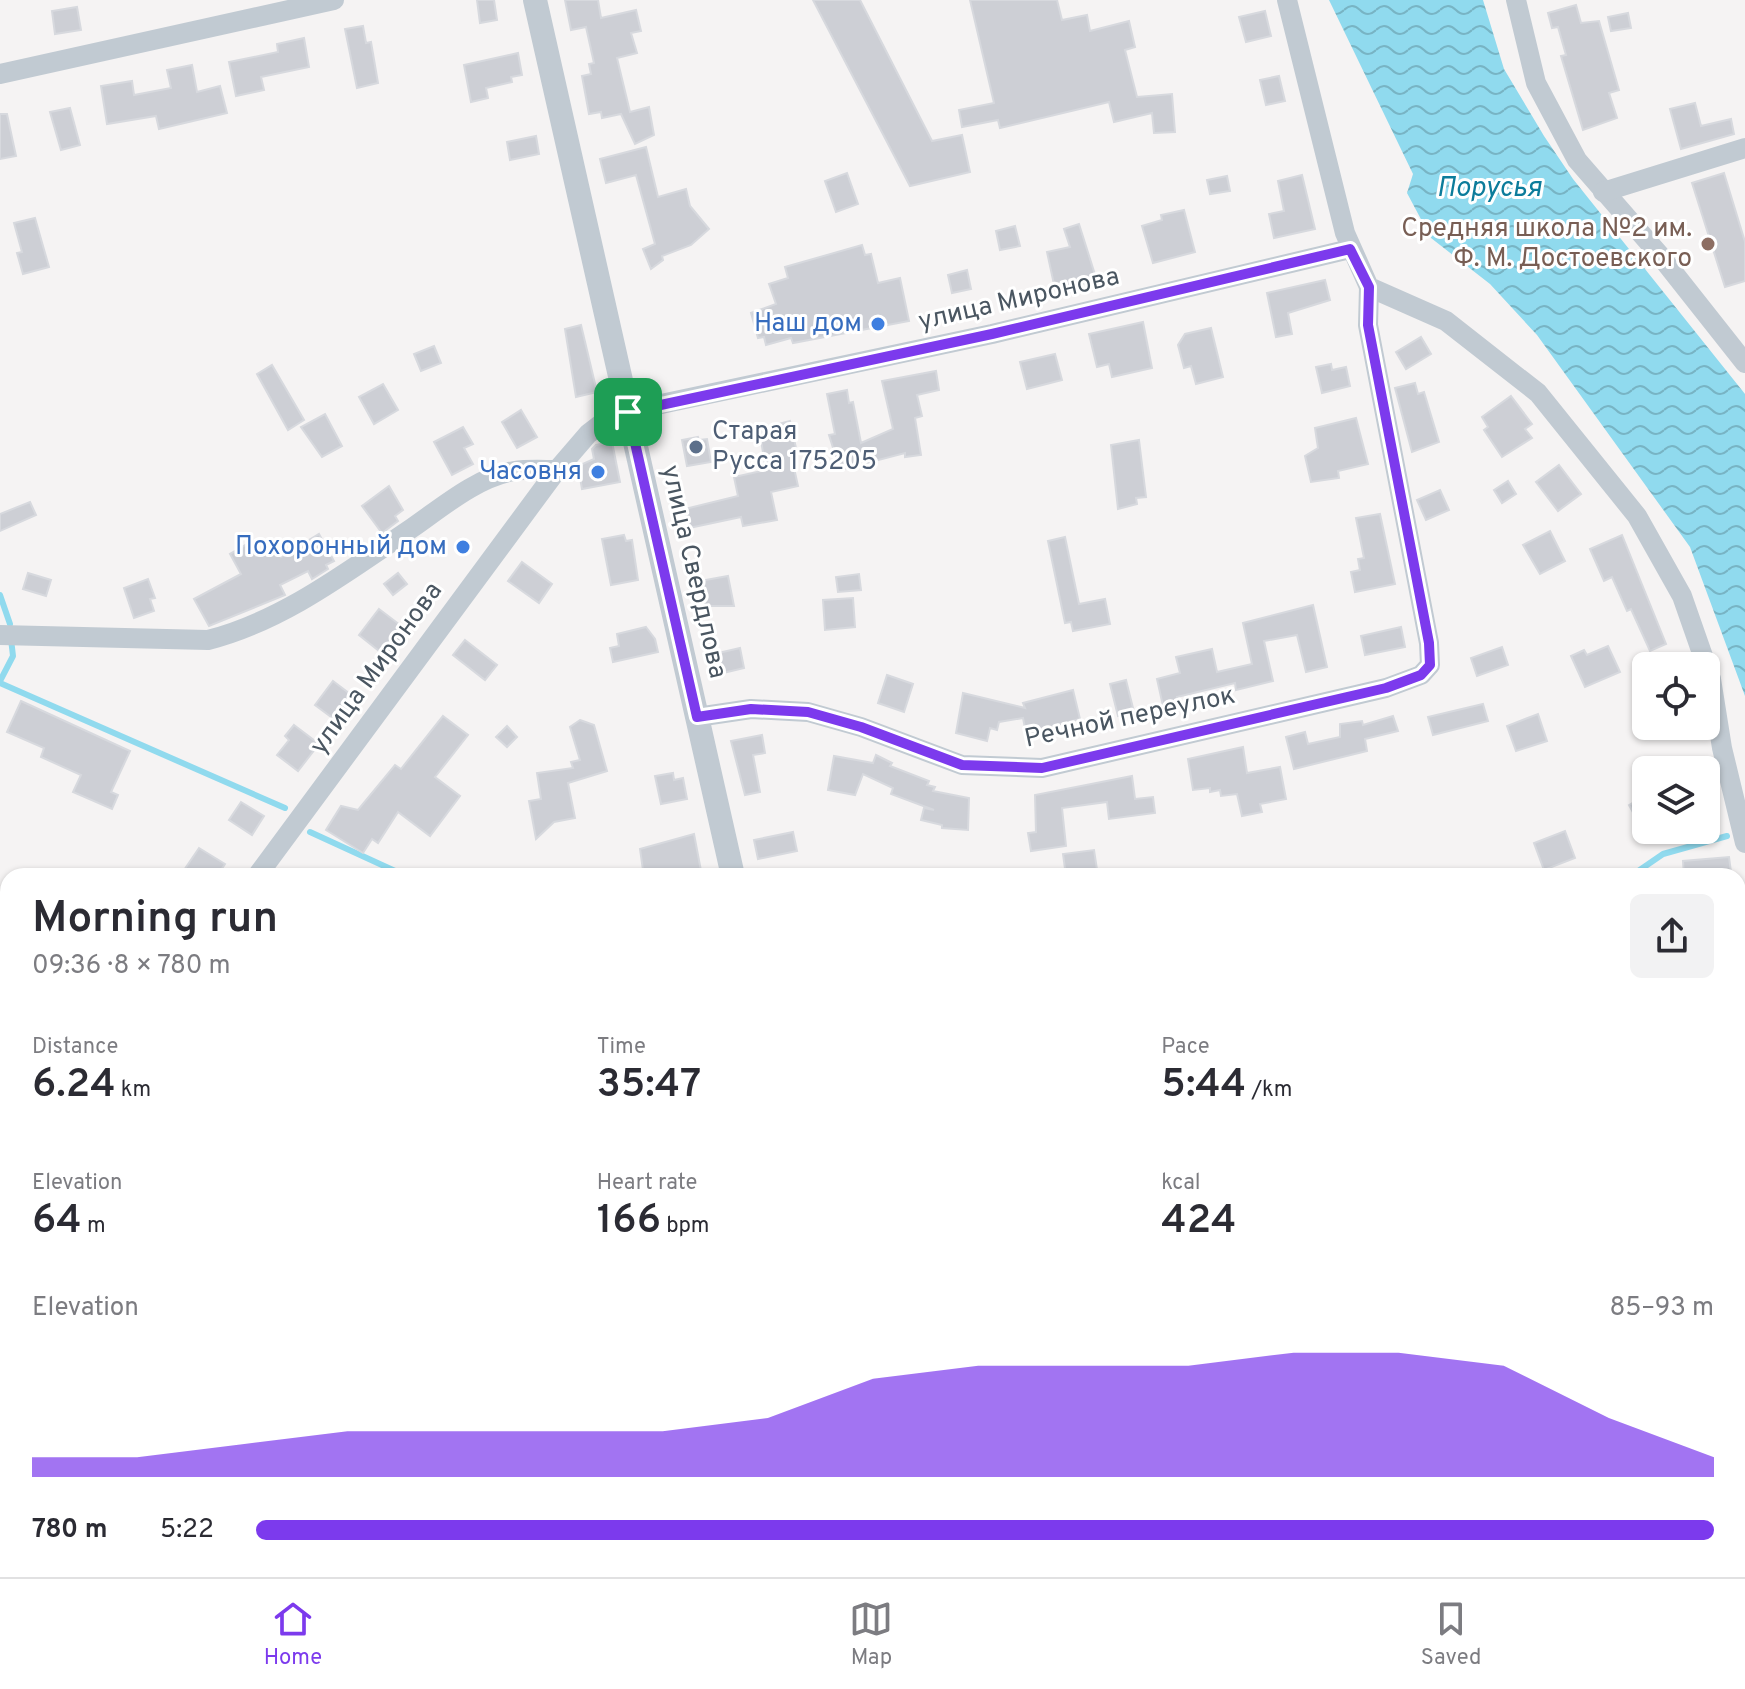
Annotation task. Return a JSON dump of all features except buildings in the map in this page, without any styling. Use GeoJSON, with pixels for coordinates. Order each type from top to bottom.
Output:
{"type":"FeatureCollection","features":[{"type":"Feature","properties":{"kind":"street"},"geometry":{"type":"LineString","coordinates":[[0,74],[334,0]]}},
{"type":"Feature","properties":{"kind":"street","name":"улица Свердлова"},"geometry":{"type":"LineString","coordinates":[[535,0],[731,868]]}},
{"type":"Feature","properties":{"kind":"street"},"geometry":{"type":"LineString","coordinates":[[1287,0],[1350,249],[1369,287],[1446,321],[1538,393],[1637,516],[1682,596],[1711,679],[1722,748],[1745,843]]}},
{"type":"Feature","properties":{"kind":"street"},"geometry":{"type":"LineString","coordinates":[[1516,0],[1536,83],[1577,160],[1658,253],[1745,363]]}},
{"type":"Feature","properties":{"kind":"street"},"geometry":{"type":"LineString","coordinates":[[1603,192],[1745,148]]}},
{"type":"Feature","properties":{"kind":"street","name":"улица Миронова"},"geometry":{"type":"LineString","coordinates":[[263,868],[557,470],[588,434],[614,414],[992,334],[1350,249]]}},
{"type":"Feature","properties":{"kind":"street","name":"Речной переулок"},"geometry":{"type":"LineString","coordinates":[[697,717],[751,709],[808,712],[861,727],[962,765],[1042,768],[1386,688],[1421,675],[1430,665],[1429,643],[1368,325],[1369,287]]}},
{"type":"Feature","properties":{"kind":"street"},"geometry":{"type":"LineString","coordinates":[[0,635],[208,640],[231,634],[336,580],[455,499],[485,483],[512,471],[557,470]]}},
{"type":"Feature","properties":{"kind":"water","name":"Порусья"},"geometry":{"type":"Polygon","coordinates":[[[1329,0],[1483,0],[1504,69],[1544,136],[1573,179],[1745,394],[1745,696],[1690,547],[1537,335],[1490,284],[1431,238],[1407,193],[1413,174],[1329,0]]]}},
{"type":"Feature","properties":{"kind":"waterway"},"geometry":{"type":"LineString","coordinates":[[0,595],[10,624]]}},
{"type":"Feature","properties":{"kind":"waterway"},"geometry":{"type":"LineString","coordinates":[[0,681],[13,656],[11,639]]}},
{"type":"Feature","properties":{"kind":"waterway"},"geometry":{"type":"LineString","coordinates":[[0,683],[285,808]]}},
{"type":"Feature","properties":{"kind":"waterway"},"geometry":{"type":"LineString","coordinates":[[310,832],[389,868]]}},
{"type":"Feature","properties":{"kind":"waterway"},"geometry":{"type":"LineString","coordinates":[[1643,868],[1663,854],[1727,836]]}},
{"type":"Feature","properties":{"kind":"place","name":"Средняя школа №2 им. Ф. М. Достоевского"},"geometry":{"type":"Point","coordinates":[1708,244]}},
{"type":"Feature","properties":{"kind":"place","name":"Наш дом"},"geometry":{"type":"Point","coordinates":[878,324]}},
{"type":"Feature","properties":{"kind":"place","name":"Старая Русса 175205"},"geometry":{"type":"Point","coordinates":[696,447]}},
{"type":"Feature","properties":{"kind":"place","name":"Часовня"},"geometry":{"type":"Point","coordinates":[598,472]}},
{"type":"Feature","properties":{"kind":"place","name":"Похоронный дом"},"geometry":{"type":"Point","coordinates":[463,547]}},
{"type":"Feature","properties":{"kind":"route"},"geometry":{"type":"LineString","coordinates":[[1350,249],[1369,287],[1368,325],[1415,564],[1430,665],[1421,675],[1386,688],[1042,768],[998,769],[962,765],[861,727],[808,712],[751,709],[697,717],[628,412],[992,334],[1350,249]]}}]}
